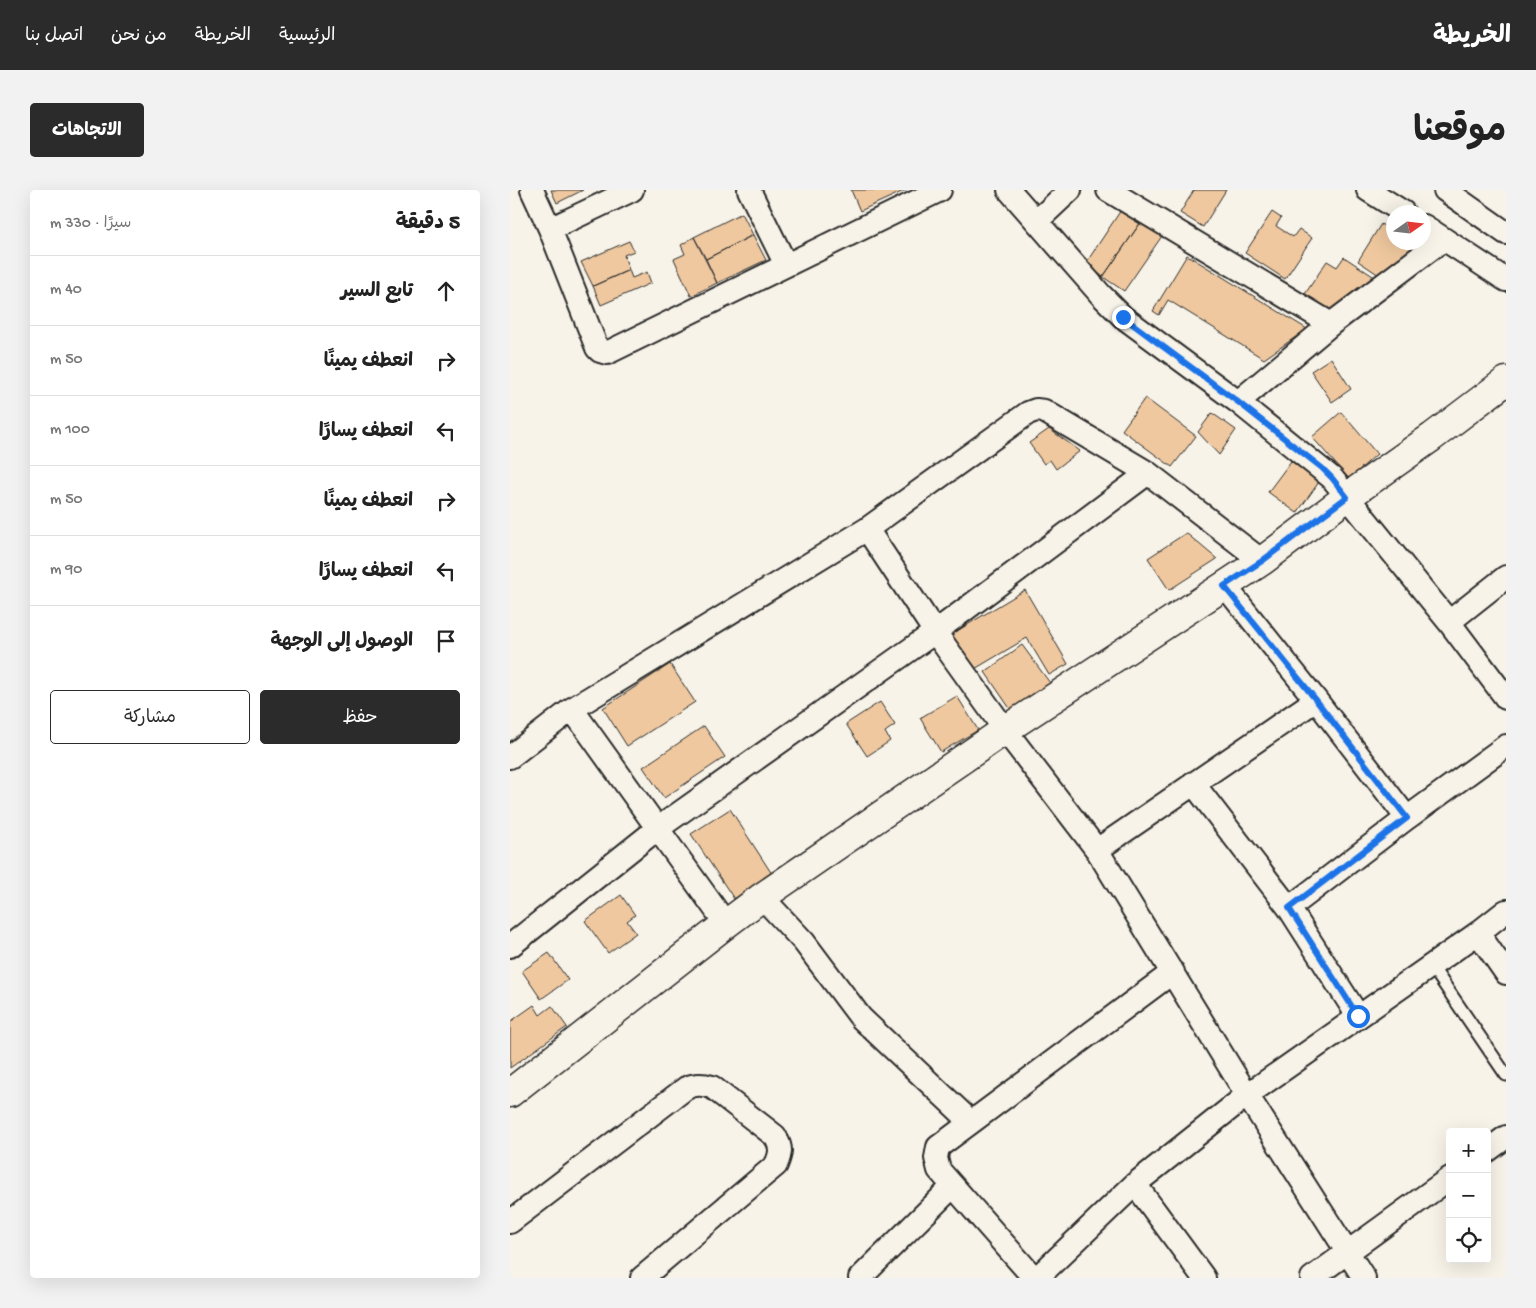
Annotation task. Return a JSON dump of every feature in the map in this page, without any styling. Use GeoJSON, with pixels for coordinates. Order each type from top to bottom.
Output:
{"type":"FeatureCollection","features":[{"type":"Feature","properties":{"kind":"street"},"geometry":{"type":"LineString","coordinates":[[532,190],[550,229],[597,348],[603,353],[607,353],[940,190]]}},
{"type":"Feature","properties":{"kind":"street"},"geometry":{"type":"LineString","coordinates":[[550,229],[632,190]]}},
{"type":"Feature","properties":{"kind":"street"},"geometry":{"type":"LineString","coordinates":[[749,190],[786,265]]}},
{"type":"Feature","properties":{"kind":"street"},"geometry":{"type":"LineString","coordinates":[[1009,190],[1101,295],[1123,317],[1238,402],[1332,478],[1449,622],[1506,698]]}},
{"type":"Feature","properties":{"kind":"street"},"geometry":{"type":"LineString","coordinates":[[1037,222],[1070,190]]}},
{"type":"Feature","properties":{"kind":"street"},"geometry":{"type":"LineString","coordinates":[[1108,190],[1331,324]]}},
{"type":"Feature","properties":{"kind":"street"},"geometry":{"type":"LineString","coordinates":[[1368,190],[1392,205]]}},
{"type":"Feature","properties":{"kind":"street"},"geometry":{"type":"LineString","coordinates":[[1445,190],[1506,232]]}},
{"type":"Feature","properties":{"kind":"street"},"geometry":{"type":"LineString","coordinates":[[1431,231],[1506,280]]}},
{"type":"Feature","properties":{"kind":"street"},"geometry":{"type":"LineString","coordinates":[[1238,402],[1331,324],[1444,239]]}},
{"type":"Feature","properties":{"kind":"street"},"geometry":{"type":"LineString","coordinates":[[510,1093],[762,896],[1005,730],[1262,561],[1506,381]]}},
{"type":"Feature","properties":{"kind":"street"},"geometry":{"type":"LineString","coordinates":[[510,757],[572,709],[867,529],[1028,413],[1036,410],[1044,411],[1148,473],[1262,561]]}},
{"type":"Feature","properties":{"kind":"street"},"geometry":{"type":"LineString","coordinates":[[510,946],[657,829],[935,632],[1148,473]]}},
{"type":"Feature","properties":{"kind":"street"},"geometry":{"type":"LineString","coordinates":[[867,529],[935,632],[1005,730],[1098,850],[1247,1095],[1364,1278]]}},
{"type":"Feature","properties":{"kind":"street"},"geometry":{"type":"LineString","coordinates":[[1449,622],[1506,577]]}},
{"type":"Feature","properties":{"kind":"street"},"geometry":{"type":"LineString","coordinates":[[1224,586],[1316,700],[1407,818]]}},
{"type":"Feature","properties":{"kind":"street"},"geometry":{"type":"LineString","coordinates":[[1098,850],[1316,700]]}},
{"type":"Feature","properties":{"kind":"street"},"geometry":{"type":"LineString","coordinates":[[572,709],[726,924]]}},
{"type":"Feature","properties":{"kind":"street"},"geometry":{"type":"LineString","coordinates":[[1289,908],[1407,818],[1506,746]]}},
{"type":"Feature","properties":{"kind":"street"},"geometry":{"type":"LineString","coordinates":[[1193,783],[1289,908],[1358,1016]]}},
{"type":"Feature","properties":{"kind":"street"},"geometry":{"type":"LineString","coordinates":[[762,896],[804,942],[862,1018],[971,1122]]}},
{"type":"Feature","properties":{"kind":"street"},"geometry":{"type":"LineString","coordinates":[[1173,972],[938,1147],[936,1158],[939,1170],[1036,1278],[1135,1184],[1247,1095],[1506,912]]}},
{"type":"Feature","properties":{"kind":"street"},"geometry":{"type":"LineString","coordinates":[[1478,933],[1506,973]]}},
{"type":"Feature","properties":{"kind":"street"},"geometry":{"type":"LineString","coordinates":[[510,1222],[686,1088],[703,1084],[712,1087],[776,1136],[780,1145],[780,1154],[776,1165],[642,1278]]}},
{"type":"Feature","properties":{"kind":"street"},"geometry":{"type":"LineString","coordinates":[[1491,1148],[1506,1137]]}},
{"type":"Feature","properties":{"kind":"street"},"geometry":{"type":"LineString","coordinates":[[1312,1278],[1446,1181]]}},
{"type":"Feature","properties":{"kind":"street"},"geometry":{"type":"LineString","coordinates":[[1135,1184],[1204,1278]]}},
{"type":"Feature","properties":{"kind":"street"},"geometry":{"type":"LineString","coordinates":[[860,1278],[953,1186]]}},
{"type":"Feature","properties":{"kind":"lane"},"geometry":{"type":"LineString","coordinates":[[1431,965],[1506,1075]]}},
{"type":"Feature","properties":{"kind":"building"},"geometry":{"type":"Polygon","coordinates":[[[551,190],[583,190],[557,203],[551,190]]]}},
{"type":"Feature","properties":{"kind":"building"},"geometry":{"type":"Polygon","coordinates":[[[851,190],[906,190],[860,211],[851,190]]]}},
{"type":"Feature","properties":{"kind":"building"},"geometry":{"type":"Polygon","coordinates":[[[1194,190],[1226,190],[1203,227],[1180,213],[1194,190]]]}},
{"type":"Feature","properties":{"kind":"building"},"geometry":{"type":"Polygon","coordinates":[[[1121,210],[1141,222],[1103,277],[1086,263],[1121,210]]]}},
{"type":"Feature","properties":{"kind":"building"},"geometry":{"type":"Polygon","coordinates":[[[1272,212],[1281,218],[1276,226],[1293,237],[1299,229],[1312,238],[1285,279],[1245,253],[1272,212]]]}},
{"type":"Feature","properties":{"kind":"building"},"geometry":{"type":"Polygon","coordinates":[[[742,213],[753,235],[706,259],[694,237],[742,213]]]}},
{"type":"Feature","properties":{"kind":"building"},"geometry":{"type":"Polygon","coordinates":[[[1141,222],[1162,236],[1124,291],[1103,277],[1141,222]]]}},
{"type":"Feature","properties":{"kind":"building"},"geometry":{"type":"Polygon","coordinates":[[[1381,224],[1386,227],[1386,250],[1409,250],[1382,277],[1358,261],[1381,224]]]}},
{"type":"Feature","properties":{"kind":"building"},"geometry":{"type":"Polygon","coordinates":[[[753,235],[766,260],[717,283],[706,259],[753,235]]]}},
{"type":"Feature","properties":{"kind":"building"},"geometry":{"type":"Polygon","coordinates":[[[694,237],[717,283],[691,296],[674,259],[685,254],[681,245],[694,237]]]}},
{"type":"Feature","properties":{"kind":"building"},"geometry":{"type":"Polygon","coordinates":[[[629,241],[634,251],[624,255],[629,270],[593,286],[581,262],[629,241]]]}},
{"type":"Feature","properties":{"kind":"building"},"geometry":{"type":"Polygon","coordinates":[[[1187,255],[1307,329],[1264,359],[1168,300],[1159,315],[1153,311],[1187,255]]]}},
{"type":"Feature","properties":{"kind":"building"},"geometry":{"type":"Polygon","coordinates":[[[1344,257],[1376,278],[1335,315],[1305,294],[1327,261],[1337,267],[1344,257]]]}},
{"type":"Feature","properties":{"kind":"building"},"geometry":{"type":"Polygon","coordinates":[[[629,270],[632,278],[647,272],[651,283],[601,305],[593,286],[629,270]]]}},
{"type":"Feature","properties":{"kind":"building"},"geometry":{"type":"Polygon","coordinates":[[[1331,358],[1351,389],[1332,402],[1311,371],[1331,358]]]}},
{"type":"Feature","properties":{"kind":"building"},"geometry":{"type":"Polygon","coordinates":[[[1145,398],[1196,436],[1172,467],[1122,430],[1145,398]]]}},
{"type":"Feature","properties":{"kind":"building"},"geometry":{"type":"Polygon","coordinates":[[[1341,412],[1377,454],[1349,479],[1312,437],[1341,412]]]}},
{"type":"Feature","properties":{"kind":"building"},"geometry":{"type":"Polygon","coordinates":[[[1212,413],[1236,430],[1219,455],[1198,432],[1212,413]]]}},
{"type":"Feature","properties":{"kind":"building"},"geometry":{"type":"Polygon","coordinates":[[[1049,429],[1080,451],[1056,469],[1050,460],[1044,464],[1029,443],[1049,429]]]}},
{"type":"Feature","properties":{"kind":"building"},"geometry":{"type":"Polygon","coordinates":[[[1291,461],[1319,482],[1297,513],[1268,492],[1291,461]]]}},
{"type":"Feature","properties":{"kind":"building"},"geometry":{"type":"Polygon","coordinates":[[[1186,533],[1217,559],[1169,590],[1148,558],[1186,533]]]}},
{"type":"Feature","properties":{"kind":"building"},"geometry":{"type":"Polygon","coordinates":[[[1025,590],[1068,664],[1049,675],[1027,638],[973,670],[952,634],[1025,590]]]}},
{"type":"Feature","properties":{"kind":"building"},"geometry":{"type":"Polygon","coordinates":[[[1022,645],[1050,683],[1011,710],[985,672],[1022,645]]]}},
{"type":"Feature","properties":{"kind":"building"},"geometry":{"type":"Polygon","coordinates":[[[670,664],[695,702],[627,746],[603,708],[670,664]]]}},
{"type":"Feature","properties":{"kind":"building"},"geometry":{"type":"Polygon","coordinates":[[[957,696],[978,730],[941,752],[920,718],[957,696]]]}},
{"type":"Feature","properties":{"kind":"building"},"geometry":{"type":"Polygon","coordinates":[[[880,702],[895,725],[885,732],[890,741],[867,756],[846,724],[880,702]]]}},
{"type":"Feature","properties":{"kind":"building"},"geometry":{"type":"Polygon","coordinates":[[[704,726],[725,757],[664,798],[643,767],[704,726]]]}},
{"type":"Feature","properties":{"kind":"building"},"geometry":{"type":"Polygon","coordinates":[[[730,809],[772,874],[734,899],[691,834],[730,809]]]}},
{"type":"Feature","properties":{"kind":"building"},"geometry":{"type":"Polygon","coordinates":[[[621,895],[635,915],[627,921],[636,933],[608,953],[585,921],[621,895]]]}},
{"type":"Feature","properties":{"kind":"building"},"geometry":{"type":"Polygon","coordinates":[[[549,953],[568,980],[541,999],[522,971],[549,953]]]}},
{"type":"Feature","properties":{"kind":"building"},"geometry":{"type":"Polygon","coordinates":[[[534,1005],[540,1015],[552,1006],[567,1027],[510,1068],[510,1022],[534,1005]]]}},
{"type":"Feature","properties":{"kind":"route"},"geometry":{"type":"LineString","coordinates":[[1123,317],[1238,402],[1322,468],[1347,497],[1262,561],[1224,586],[1316,700],[1407,818],[1289,908],[1358,1016]]}}]}
